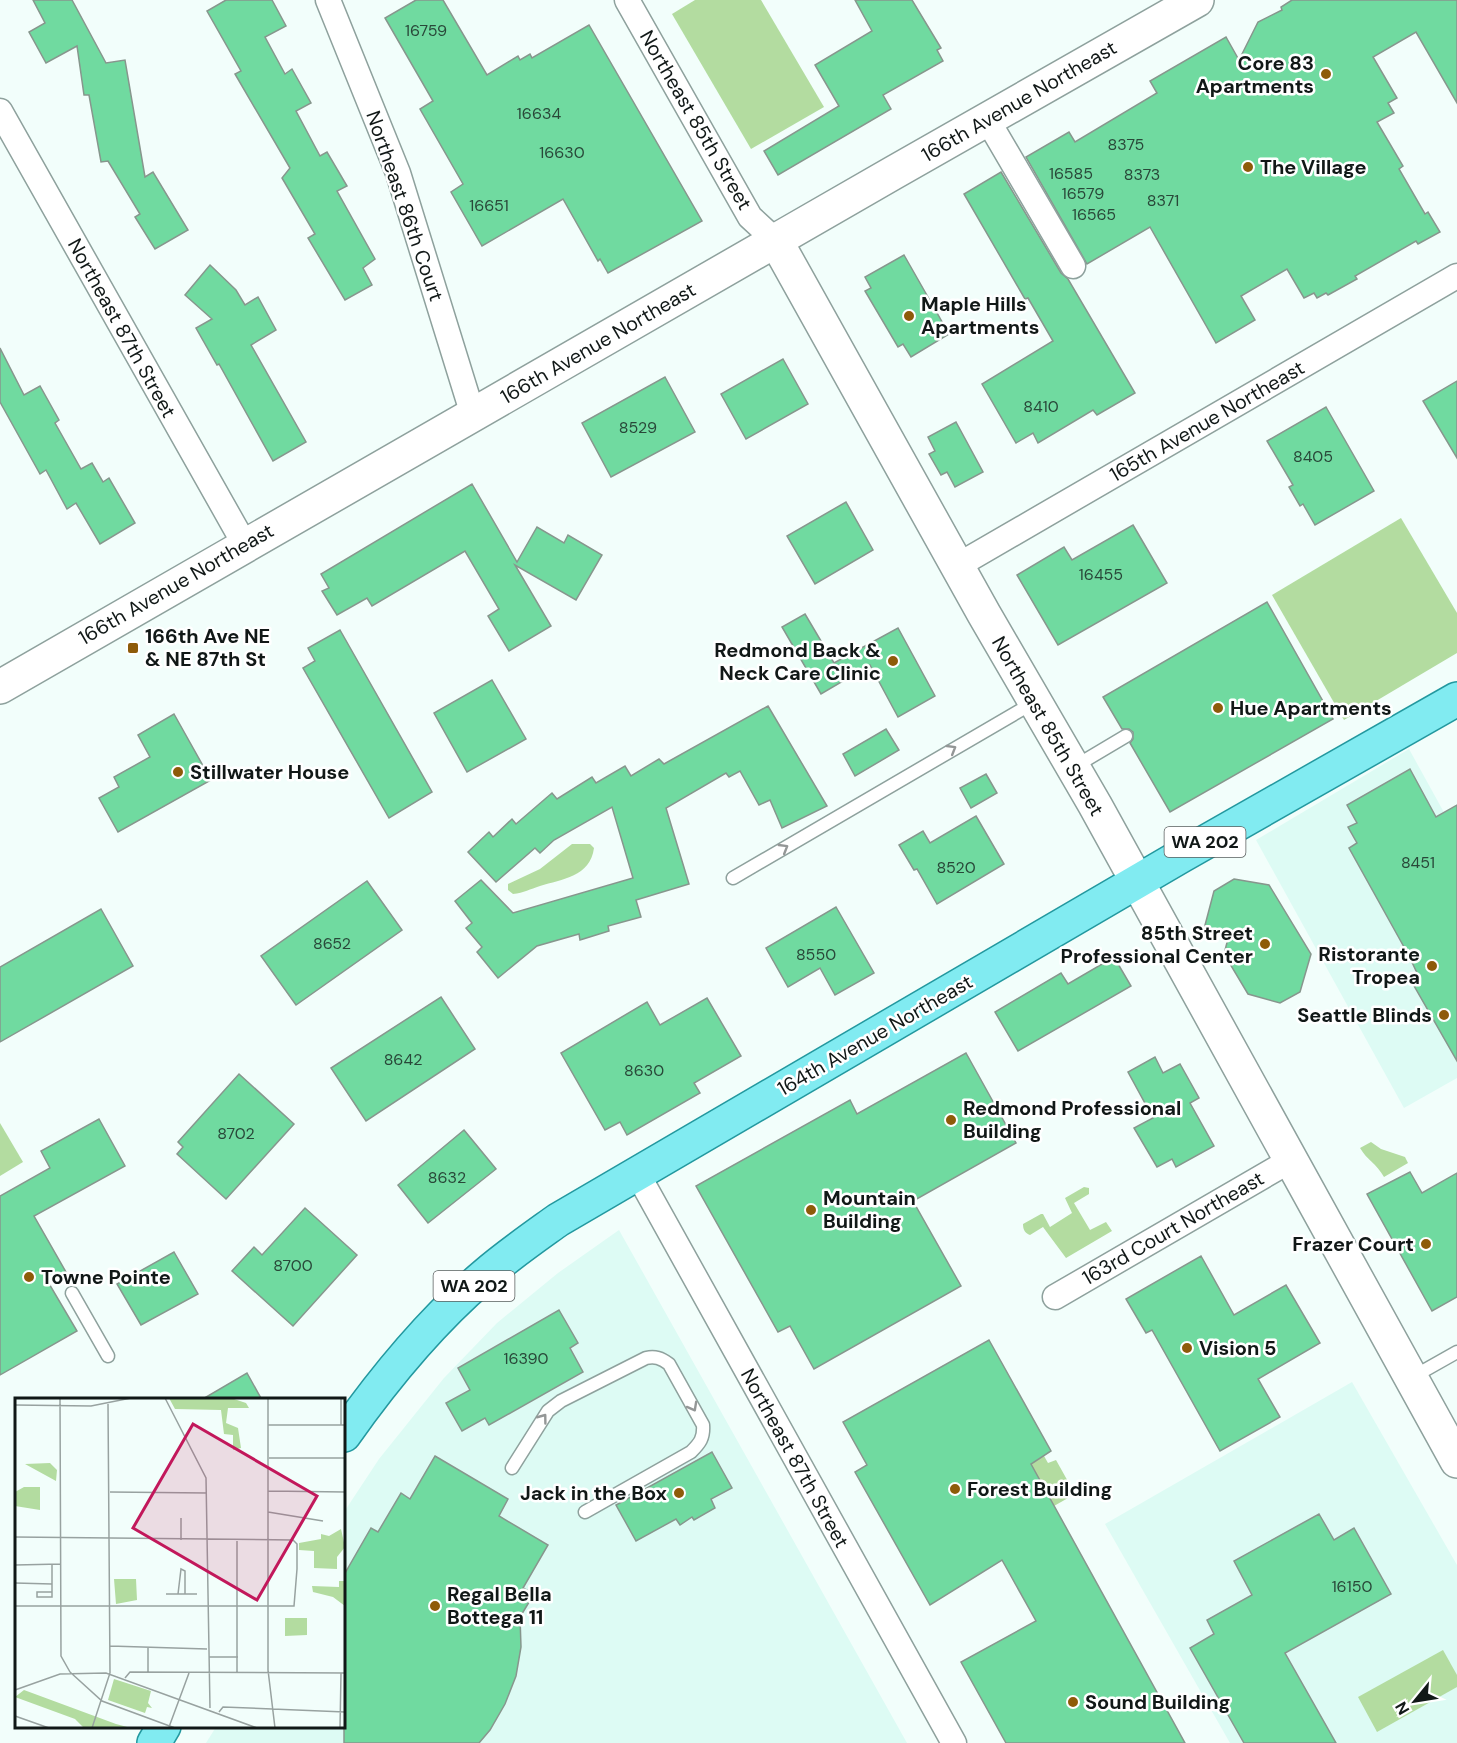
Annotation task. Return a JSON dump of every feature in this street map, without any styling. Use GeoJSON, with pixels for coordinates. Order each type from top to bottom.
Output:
{"type":"FeatureCollection","features":[{"type":"Feature","properties":{"kind":"main road","name":"164th Avenue Northeast"},"geometry":{"type":"LineString","coordinates":[[345,1434],[391,1371],[419,1339],[484,1276],[558,1220],[1137,882],[1457,699]]}},
{"type":"Feature","properties":{"kind":"main road"},"geometry":{"type":"LineString","coordinates":[[154,1743],[163,1728]]}},
{"type":"Feature","properties":{"kind":"street","name":"Northeast 86th Court"},"geometry":{"type":"LineString","coordinates":[[328,0],[398,173],[473,415]]}},
{"type":"Feature","properties":{"kind":"street","name":"Northeast 85th Street"},"geometry":{"type":"LineString","coordinates":[[627,0],[750,217],[776,241],[1137,882],[1457,1461]]}},
{"type":"Feature","properties":{"kind":"street","name":"166th Avenue Northeast"},"geometry":{"type":"LineString","coordinates":[[0,687],[987,118],[1197,0]]}},
{"type":"Feature","properties":{"kind":"street","name":"Northeast 87th Street"},"geometry":{"type":"LineString","coordinates":[[0,111],[245,545]]}},
{"type":"Feature","properties":{"kind":"street"},"geometry":{"type":"LineString","coordinates":[[987,118],[1073,266]]}},
{"type":"Feature","properties":{"kind":"street","name":"165th Avenue Northeast"},"geometry":{"type":"LineString","coordinates":[[957,566],[1457,276]]}},
{"type":"Feature","properties":{"kind":"street","name":"163rd Court Northeast"},"geometry":{"type":"LineString","coordinates":[[1055,1297],[1291,1160]]}},
{"type":"Feature","properties":{"kind":"street","name":"Northeast 87th Street"},"geometry":{"type":"LineString","coordinates":[[637,1173],[954,1743]]}},
{"type":"Feature","properties":{"kind":"lane"},"geometry":{"type":"LineString","coordinates":[[733,878],[1035,701]]}},
{"type":"Feature","properties":{"kind":"lane"},"geometry":{"type":"LineString","coordinates":[[1073,768],[1126,736]]}},
{"type":"Feature","properties":{"kind":"lane"},"geometry":{"type":"LineString","coordinates":[[72,1293],[108,1356]]}},
{"type":"Feature","properties":{"kind":"lane"},"geometry":{"type":"LineString","coordinates":[[1412,1378],[1457,1352]]}},
{"type":"Feature","properties":{"kind":"lane"},"geometry":{"type":"LineString","coordinates":[[512,1468],[543,1418],[561,1401],[646,1358],[663,1359],[669,1364],[703,1425],[704,1435],[701,1443],[692,1452],[585,1512]]}},
{"type":"Feature","properties":{"kind":"shaded area"},"geometry":{"type":"Polygon","coordinates":[[[1409,749],[1457,836],[1457,1078],[1404,1108],[1256,840],[1409,749]]]}},
{"type":"Feature","properties":{"kind":"shaded area"},"geometry":{"type":"Polygon","coordinates":[[[619,1230],[907,1743],[206,1743],[215,1728],[345,1728],[345,1510],[379,1459],[444,1378],[497,1323],[558,1273],[619,1230]]]}},
{"type":"Feature","properties":{"kind":"shaded area"},"geometry":{"type":"Polygon","coordinates":[[[1352,1382],[1457,1565],[1457,1743],[1230,1743],[1105,1524],[1352,1382]]]}},
{"type":"Feature","properties":{"kind":"green space"},"geometry":{"type":"Polygon","coordinates":[[[695,0],[761,0],[824,107],[751,149],[672,14],[695,0]]]}},
{"type":"Feature","properties":{"kind":"green space"},"geometry":{"type":"Polygon","coordinates":[[[1401,518],[1457,613],[1457,653],[1344,720],[1272,595],[1401,518]]]}},
{"type":"Feature","properties":{"kind":"green space"},"geometry":{"type":"Polygon","coordinates":[[[572,844],[590,844],[594,848],[591,858],[581,871],[566,879],[520,893],[513,894],[508,890],[508,884],[540,869],[572,844]]]}},
{"type":"Feature","properties":{"kind":"green space"},"geometry":{"type":"Polygon","coordinates":[[[0,1123],[23,1162],[0,1176],[0,1123]]]}},
{"type":"Feature","properties":{"kind":"green space"},"geometry":{"type":"Polygon","coordinates":[[[1371,1142],[1381,1149],[1405,1157],[1408,1163],[1384,1177],[1360,1148],[1371,1142]]]}},
{"type":"Feature","properties":{"kind":"green space"},"geometry":{"type":"Polygon","coordinates":[[[1084,1187],[1089,1188],[1089,1194],[1074,1203],[1090,1230],[1106,1222],[1112,1231],[1066,1258],[1043,1227],[1030,1235],[1025,1231],[1023,1224],[1041,1214],[1050,1227],[1072,1213],[1065,1198],[1084,1187]]]}},
{"type":"Feature","properties":{"kind":"green space"},"geometry":{"type":"Polygon","coordinates":[[[1044,1456],[1048,1463],[1056,1460],[1075,1494],[1054,1506],[1031,1464],[1044,1456]]]}},
{"type":"Feature","properties":{"kind":"green space"},"geometry":{"type":"Polygon","coordinates":[[[1443,1650],[1457,1675],[1457,1687],[1377,1732],[1358,1697],[1443,1650]]]}},
{"type":"Feature","properties":{"kind":"building"},"geometry":{"type":"Polygon","coordinates":[[[33,0],[72,0],[106,63],[125,60],[145,177],[153,172],[188,230],[155,249],[135,217],[140,214],[108,161],[101,162],[89,95],[84,95],[77,46],[46,63],[29,32],[45,23],[33,0]]]}},
{"type":"Feature","properties":{"kind":"building"},"geometry":{"type":"Polygon","coordinates":[[[226,0],[272,0],[286,26],[265,37],[285,74],[292,69],[311,103],[296,111],[320,156],[327,152],[347,186],[337,191],[375,259],[363,268],[372,285],[345,300],[308,238],[315,234],[282,178],[290,168],[235,74],[241,71],[207,11],[226,0]]]}},
{"type":"Feature","properties":{"kind":"building"},"geometry":{"type":"Polygon","coordinates":[[[416,0],[443,0],[487,75],[518,56],[520,60],[530,54],[532,58],[589,25],[702,221],[608,273],[600,259],[598,261],[563,199],[482,246],[451,192],[463,184],[420,109],[433,101],[385,18],[416,0]]]}},
{"type":"Feature","properties":{"kind":"building"},"geometry":{"type":"Polygon","coordinates":[[[855,0],[912,0],[941,48],[937,50],[943,61],[883,95],[891,109],[778,175],[764,151],[839,106],[815,65],[872,31],[855,0]]]}},
{"type":"Feature","properties":{"kind":"building"},"geometry":{"type":"Polygon","coordinates":[[[1292,0],[1457,0],[1457,103],[1416,32],[1373,57],[1397,98],[1388,103],[1394,113],[1377,122],[1403,166],[1399,169],[1425,214],[1428,212],[1440,232],[1418,244],[1416,241],[1355,276],[1357,279],[1328,295],[1326,293],[1317,298],[1314,293],[1304,298],[1287,269],[1241,296],[1255,320],[1216,343],[1150,227],[1087,264],[1026,157],[1069,132],[1075,142],[1157,93],[1150,81],[1226,37],[1239,60],[1258,22],[1282,10],[1281,7],[1292,0]]]}},
{"type":"Feature","properties":{"kind":"building"},"geometry":{"type":"Polygon","coordinates":[[[1001,172],[1061,273],[1068,279],[1135,393],[1097,415],[1093,410],[1038,443],[1033,433],[1016,443],[982,384],[1053,341],[1028,298],[1025,299],[964,194],[1001,172]]]}},
{"type":"Feature","properties":{"kind":"building","name":"Maple Hills Apartments"},"geometry":{"type":"Polygon","coordinates":[[[904,255],[949,334],[911,357],[903,344],[898,347],[865,291],[871,288],[865,277],[904,255]]]}},
{"type":"Feature","properties":{"kind":"building"},"geometry":{"type":"Polygon","coordinates":[[[210,265],[236,290],[245,305],[258,297],[276,330],[251,345],[306,442],[273,461],[219,364],[217,365],[196,328],[212,319],[185,295],[210,265]]]}},
{"type":"Feature","properties":{"kind":"building"},"geometry":{"type":"Polygon","coordinates":[[[0,348],[24,395],[40,386],[59,420],[55,423],[81,469],[92,463],[103,482],[109,478],[135,523],[100,544],[76,503],[67,509],[46,470],[40,474],[0,402],[0,348]]]}},
{"type":"Feature","properties":{"kind":"building"},"geometry":{"type":"Polygon","coordinates":[[[783,359],[808,404],[746,439],[721,394],[783,359]]]}},
{"type":"Feature","properties":{"kind":"building"},"geometry":{"type":"Polygon","coordinates":[[[665,377],[695,432],[611,477],[582,423],[665,377]]]}},
{"type":"Feature","properties":{"kind":"building"},"geometry":{"type":"Polygon","coordinates":[[[1457,381],[1457,458],[1423,401],[1457,381]]]}},
{"type":"Feature","properties":{"kind":"building"},"geometry":{"type":"Polygon","coordinates":[[[1326,407],[1374,491],[1315,525],[1303,504],[1300,506],[1289,487],[1293,485],[1267,441],[1326,407]]]}},
{"type":"Feature","properties":{"kind":"building"},"geometry":{"type":"Polygon","coordinates":[[[956,422],[983,472],[955,487],[947,472],[941,475],[929,454],[935,451],[928,437],[956,422]]]}},
{"type":"Feature","properties":{"kind":"building"},"geometry":{"type":"Polygon","coordinates":[[[472,484],[517,562],[537,527],[564,543],[568,535],[602,555],[576,600],[515,565],[551,626],[509,651],[488,616],[499,609],[465,551],[372,606],[367,598],[337,615],[322,591],[329,588],[321,574],[472,484]]]}},
{"type":"Feature","properties":{"kind":"building"},"geometry":{"type":"Polygon","coordinates":[[[846,502],[873,550],[815,584],[787,536],[846,502]]]}},
{"type":"Feature","properties":{"kind":"building"},"geometry":{"type":"Polygon","coordinates":[[[1133,525],[1167,583],[1058,645],[1017,575],[1064,547],[1072,560],[1133,525]]]}},
{"type":"Feature","properties":{"kind":"building","name":"Hue Apartments"},"geometry":{"type":"Polygon","coordinates":[[[1267,602],[1333,719],[1170,812],[1130,743],[1133,739],[1133,732],[1129,729],[1122,729],[1103,697],[1267,602]]]}},
{"type":"Feature","properties":{"kind":"building"},"geometry":{"type":"Polygon","coordinates":[[[805,614],[834,663],[898,628],[935,696],[898,717],[870,665],[821,694],[782,627],[805,614]]]}},
{"type":"Feature","properties":{"kind":"building"},"geometry":{"type":"Polygon","coordinates":[[[340,630],[432,792],[389,818],[303,668],[315,661],[308,648],[340,630]]]}},
{"type":"Feature","properties":{"kind":"building"},"geometry":{"type":"Polygon","coordinates":[[[492,680],[526,739],[467,772],[434,713],[492,680]]]}},
{"type":"Feature","properties":{"kind":"building"},"geometry":{"type":"Polygon","coordinates":[[[768,706],[827,806],[782,828],[770,800],[759,805],[740,771],[729,777],[726,773],[666,808],[689,884],[636,900],[641,917],[608,926],[609,931],[580,940],[579,934],[537,946],[498,978],[477,952],[482,947],[466,928],[472,923],[455,901],[481,880],[513,913],[633,878],[612,807],[554,840],[540,853],[535,848],[496,882],[468,852],[489,832],[493,837],[512,819],[516,824],[552,793],[557,799],[592,777],[596,783],[625,766],[631,776],[659,759],[664,764],[768,706]]]}},
{"type":"Feature","properties":{"kind":"building","name":"Stillwater House"},"geometry":{"type":"Polygon","coordinates":[[[174,714],[211,780],[118,832],[99,798],[119,787],[114,777],[150,757],[138,735],[174,714]]]}},
{"type":"Feature","properties":{"kind":"building"},"geometry":{"type":"Polygon","coordinates":[[[886,729],[899,750],[855,776],[843,754],[886,729]]]}},
{"type":"Feature","properties":{"kind":"building"},"geometry":{"type":"Polygon","coordinates":[[[1410,769],[1436,817],[1457,805],[1457,1061],[1409,977],[1417,973],[1349,848],[1357,843],[1348,827],[1357,823],[1347,805],[1410,769]]]}},
{"type":"Feature","properties":{"kind":"building"},"geometry":{"type":"Polygon","coordinates":[[[986,774],[997,793],[971,808],[960,788],[986,774]]]}},
{"type":"Feature","properties":{"kind":"building"},"geometry":{"type":"Polygon","coordinates":[[[976,816],[1004,864],[937,904],[917,869],[914,870],[899,845],[923,831],[930,843],[976,816]]]}},
{"type":"Feature","properties":{"kind":"building","name":"85th Street Professional Center"},"geometry":{"type":"Polygon","coordinates":[[[1234,879],[1269,885],[1311,954],[1300,992],[1280,1003],[1248,994],[1224,954],[1229,935],[1204,929],[1214,891],[1234,879]]]}},
{"type":"Feature","properties":{"kind":"building"},"geometry":{"type":"Polygon","coordinates":[[[367,881],[402,930],[296,1005],[261,956],[367,881]]]}},
{"type":"Feature","properties":{"kind":"building"},"geometry":{"type":"Polygon","coordinates":[[[836,907],[874,973],[835,995],[820,968],[788,987],[766,948],[836,907]]]}},
{"type":"Feature","properties":{"kind":"building"},"geometry":{"type":"Polygon","coordinates":[[[101,909],[133,966],[0,1042],[0,967],[101,909]]]}},
{"type":"Feature","properties":{"kind":"building"},"geometry":{"type":"Polygon","coordinates":[[[1114,957],[1131,986],[1018,1051],[995,1012],[1061,973],[1068,984],[1114,957]]]}},
{"type":"Feature","properties":{"kind":"building"},"geometry":{"type":"Polygon","coordinates":[[[441,997],[475,1049],[366,1121],[331,1068],[441,997]]]}},
{"type":"Feature","properties":{"kind":"building"},"geometry":{"type":"Polygon","coordinates":[[[707,998],[741,1056],[694,1083],[700,1093],[627,1135],[620,1122],[605,1130],[561,1053],[647,1002],[660,1025],[707,998]]]}},
{"type":"Feature","properties":{"kind":"building","name":"Mountain Building"},"geometry":{"type":"Polygon","coordinates":[[[966,1053],[1016,1143],[913,1201],[961,1286],[814,1369],[790,1326],[778,1332],[696,1186],[850,1100],[857,1114],[966,1053]]]}},
{"type":"Feature","properties":{"kind":"building"},"geometry":{"type":"Polygon","coordinates":[[[1155,1057],[1163,1073],[1180,1064],[1199,1098],[1190,1103],[1214,1146],[1176,1167],[1172,1159],[1157,1167],[1134,1128],[1153,1118],[1128,1072],[1155,1057]]]}},
{"type":"Feature","properties":{"kind":"building"},"geometry":{"type":"Polygon","coordinates":[[[239,1074],[294,1124],[226,1199],[177,1154],[183,1147],[178,1142],[239,1074]]]}},
{"type":"Feature","properties":{"kind":"building","name":"Towne Pointe"},"geometry":{"type":"Polygon","coordinates":[[[99,1119],[125,1166],[34,1216],[66,1272],[48,1282],[77,1331],[0,1375],[0,1196],[50,1168],[41,1151],[99,1119]]]}},
{"type":"Feature","properties":{"kind":"building"},"geometry":{"type":"Polygon","coordinates":[[[464,1130],[496,1169],[428,1223],[398,1185],[464,1130]]]}},
{"type":"Feature","properties":{"kind":"building","name":"Frazer Court"},"geometry":{"type":"Polygon","coordinates":[[[1410,1172],[1422,1193],[1457,1173],[1457,1297],[1432,1311],[1367,1194],[1410,1172]]]}},
{"type":"Feature","properties":{"kind":"building"},"geometry":{"type":"Polygon","coordinates":[[[305,1208],[357,1255],[293,1326],[232,1271],[254,1247],[262,1255],[305,1208]]]}},
{"type":"Feature","properties":{"kind":"building"},"geometry":{"type":"Polygon","coordinates":[[[174,1252],[198,1294],[141,1325],[117,1284],[174,1252]]]}},
{"type":"Feature","properties":{"kind":"building"},"geometry":{"type":"Polygon","coordinates":[[[1201,1256],[1234,1315],[1286,1285],[1320,1343],[1258,1379],[1280,1417],[1220,1451],[1152,1330],[1146,1333],[1126,1299],[1201,1256]]]}},
{"type":"Feature","properties":{"kind":"building"},"geometry":{"type":"Polygon","coordinates":[[[559,1310],[578,1343],[570,1348],[583,1372],[489,1425],[485,1418],[462,1431],[446,1403],[470,1390],[458,1368],[559,1310]]]}},
{"type":"Feature","properties":{"kind":"building"},"geometry":{"type":"Polygon","coordinates":[[[989,1340],[1051,1451],[1031,1464],[1185,1743],[1006,1743],[961,1662],[1036,1621],[1002,1560],[930,1605],[855,1472],[867,1465],[843,1422],[989,1340]]]}},
{"type":"Feature","properties":{"kind":"building"},"geometry":{"type":"Polygon","coordinates":[[[247,1373],[261,1398],[204,1398],[247,1373]]]}},
{"type":"Feature","properties":{"kind":"building","name":"Jack in the Box"},"geometry":{"type":"Polygon","coordinates":[[[712,1452],[732,1488],[711,1499],[715,1508],[694,1520],[692,1517],[680,1525],[676,1519],[636,1541],[616,1505],[712,1452]]]}},
{"type":"Feature","properties":{"kind":"building","name":"Regal Bella Bottega 11"},"geometry":{"type":"Polygon","coordinates":[[[435,1456],[508,1499],[499,1516],[548,1545],[523,1588],[534,1594],[520,1617],[521,1647],[516,1676],[505,1704],[490,1730],[479,1743],[344,1743],[345,1573],[371,1528],[378,1532],[401,1493],[410,1499],[435,1456]]]}},
{"type":"Feature","properties":{"kind":"building"},"geometry":{"type":"Polygon","coordinates":[[[1319,1514],[1334,1540],[1354,1528],[1391,1594],[1285,1653],[1336,1743],[1244,1743],[1190,1648],[1214,1634],[1207,1620],[1252,1595],[1234,1561],[1319,1514]]]}},
{"type":"Feature","properties":{"kind":"place","name":"Core 83 Apartments"},"geometry":{"type":"Point","coordinates":[1326,74]}},
{"type":"Feature","properties":{"kind":"place","name":"The Village"},"geometry":{"type":"Point","coordinates":[1248,167]}},
{"type":"Feature","properties":{"kind":"place","name":"Maple Hills Apartments"},"geometry":{"type":"Point","coordinates":[909,316]}},
{"type":"Feature","properties":{"kind":"place","name":"166th Ave NE & NE 87th St"},"geometry":{"type":"Point","coordinates":[133,648]}},
{"type":"Feature","properties":{"kind":"place","name":"Redmond Back & Neck Care Clinic"},"geometry":{"type":"Point","coordinates":[893,661]}},
{"type":"Feature","properties":{"kind":"place","name":"Hue Apartments"},"geometry":{"type":"Point","coordinates":[1218,708]}},
{"type":"Feature","properties":{"kind":"place","name":"Stillwater House"},"geometry":{"type":"Point","coordinates":[178,772]}},
{"type":"Feature","properties":{"kind":"place","name":"85th Street Professional Center"},"geometry":{"type":"Point","coordinates":[1265,944]}},
{"type":"Feature","properties":{"kind":"place","name":"Ristorante Tropea"},"geometry":{"type":"Point","coordinates":[1432,966]}},
{"type":"Feature","properties":{"kind":"place","name":"Seattle Blinds"},"geometry":{"type":"Point","coordinates":[1444,1015]}},
{"type":"Feature","properties":{"kind":"place","name":"Redmond Professional Building"},"geometry":{"type":"Point","coordinates":[951,1120]}},
{"type":"Feature","properties":{"kind":"place","name":"Mountain Building"},"geometry":{"type":"Point","coordinates":[811,1210]}},
{"type":"Feature","properties":{"kind":"place","name":"Frazer Court"},"geometry":{"type":"Point","coordinates":[1426,1244]}},
{"type":"Feature","properties":{"kind":"place","name":"Towne Pointe"},"geometry":{"type":"Point","coordinates":[29,1277]}},
{"type":"Feature","properties":{"kind":"place","name":"Vision 5"},"geometry":{"type":"Point","coordinates":[1187,1348]}},
{"type":"Feature","properties":{"kind":"place","name":"Forest Building"},"geometry":{"type":"Point","coordinates":[955,1489]}},
{"type":"Feature","properties":{"kind":"place","name":"Jack in the Box"},"geometry":{"type":"Point","coordinates":[679,1493]}},
{"type":"Feature","properties":{"kind":"place","name":"Regal Bella Bottega 11"},"geometry":{"type":"Point","coordinates":[435,1606]}},
{"type":"Feature","properties":{"kind":"place","name":"Sound Building"},"geometry":{"type":"Point","coordinates":[1073,1702]}}]}
